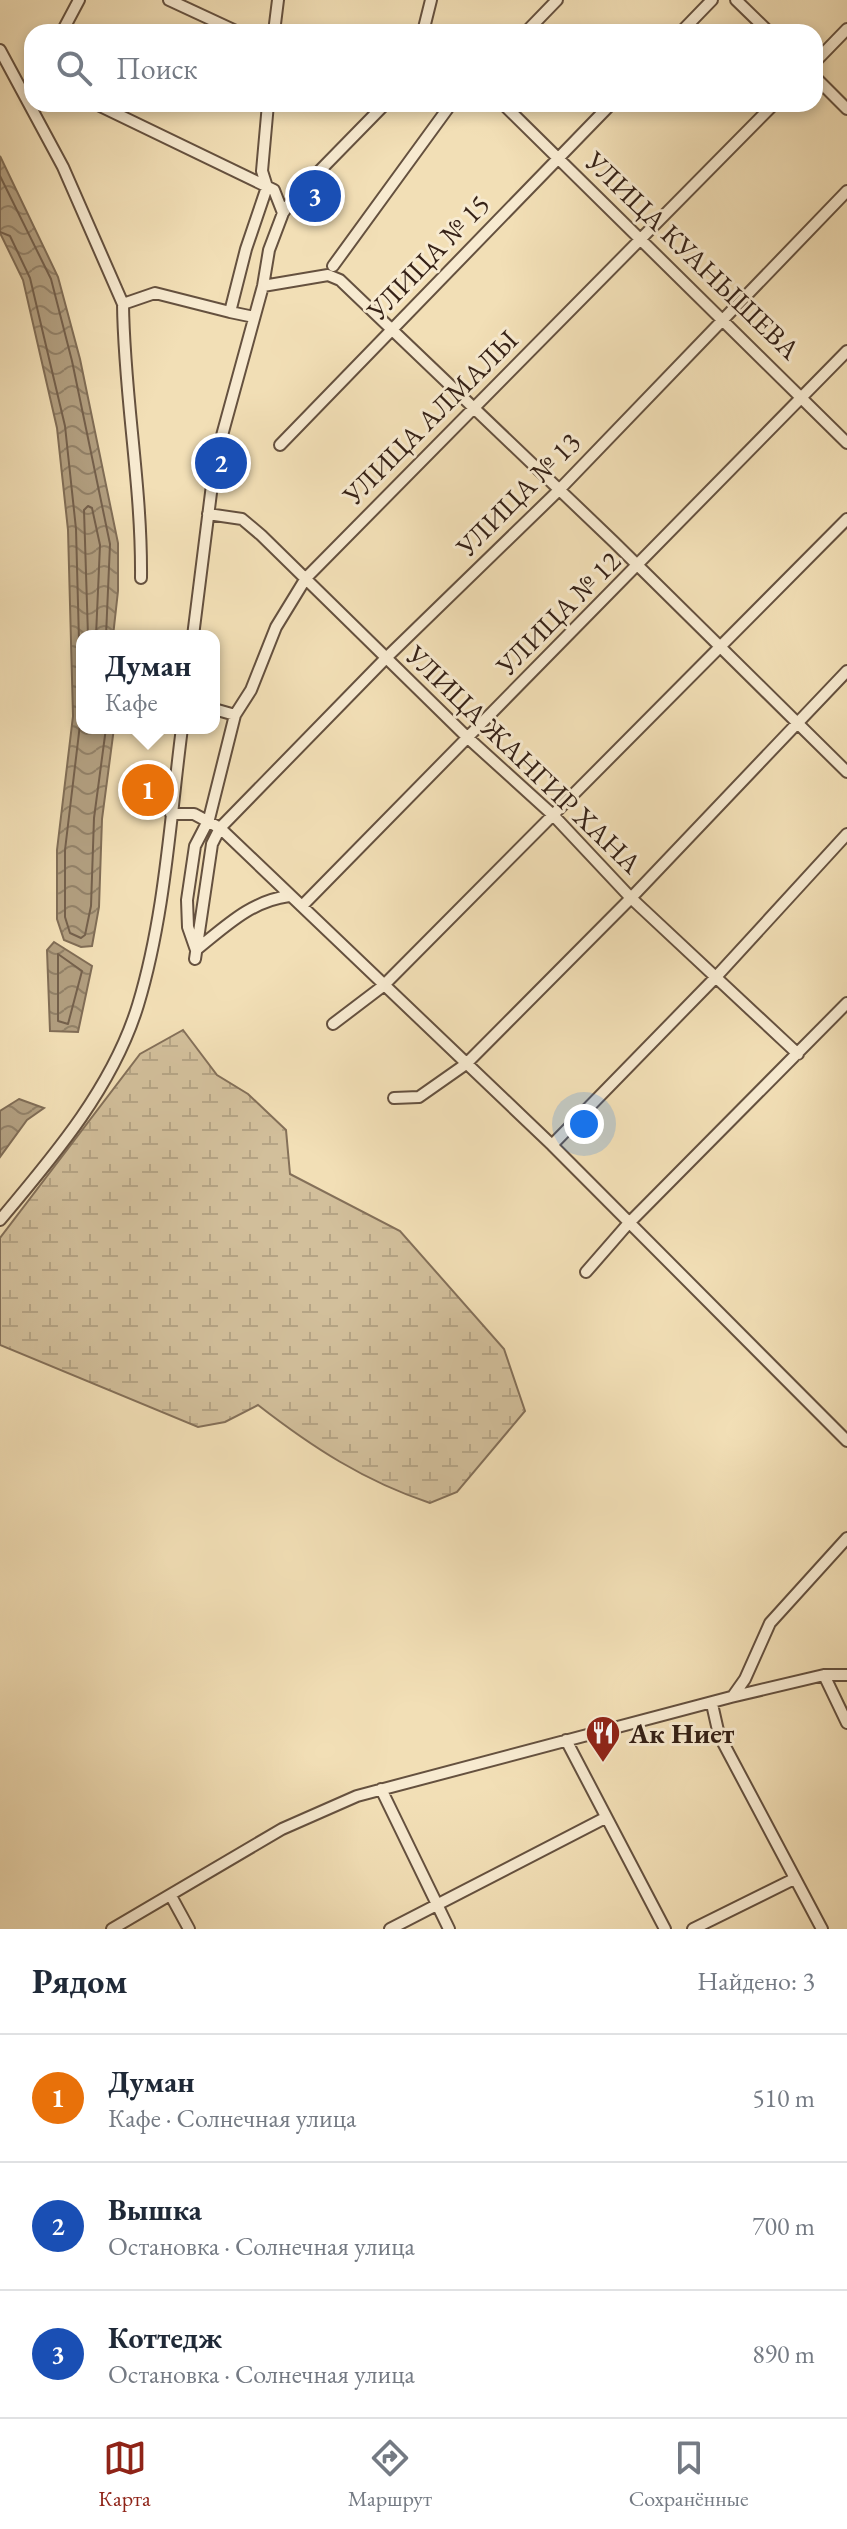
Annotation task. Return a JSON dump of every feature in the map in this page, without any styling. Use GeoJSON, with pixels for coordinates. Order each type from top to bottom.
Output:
{"type":"FeatureCollection","features":[{"type":"Feature","properties":{"kind":"street"},"geometry":{"type":"LineString","coordinates":[[66,24],[79,0]]}},
{"type":"Feature","properties":{"kind":"street"},"geometry":{"type":"LineString","coordinates":[[169,0],[221,24]]}},
{"type":"Feature","properties":{"kind":"street"},"geometry":{"type":"LineString","coordinates":[[275,24],[278,0]]}},
{"type":"Feature","properties":{"kind":"street"},"geometry":{"type":"LineString","coordinates":[[425,24],[431,0]]}},
{"type":"Feature","properties":{"kind":"street"},"geometry":{"type":"LineString","coordinates":[[534,24],[557,0]]}},
{"type":"Feature","properties":{"kind":"street"},"geometry":{"type":"LineString","coordinates":[[689,24],[712,0]]}},
{"type":"Feature","properties":{"kind":"street"},"geometry":{"type":"LineString","coordinates":[[736,0],[761,24]]}},
{"type":"Feature","properties":{"kind":"street"},"geometry":{"type":"LineString","coordinates":[[823,54],[847,29]]}},
{"type":"Feature","properties":{"kind":"street"},"geometry":{"type":"LineString","coordinates":[[0,50],[24,95]]}},
{"type":"Feature","properties":{"kind":"street"},"geometry":{"type":"LineString","coordinates":[[823,85],[847,109]]}},
{"type":"Feature","properties":{"kind":"street"},"geometry":{"type":"LineString","coordinates":[[33,112],[63,167],[123,304],[124,365],[142,516],[141,578]]}},
{"type":"Feature","properties":{"kind":"street"},"geometry":{"type":"LineString","coordinates":[[112,112],[274,190],[283,213]]}},
{"type":"Feature","properties":{"kind":"street"},"geometry":{"type":"LineString","coordinates":[[230,312],[246,249],[267,187],[262,171],[267,112]]}},
{"type":"Feature","properties":{"kind":"street"},"geometry":{"type":"LineString","coordinates":[[194,630],[215,461],[263,286],[269,250],[283,213],[295,196],[377,112]]}},
{"type":"Feature","properties":{"kind":"street"},"geometry":{"type":"LineString","coordinates":[[333,266],[445,112]]}},
{"type":"Feature","properties":{"kind":"street","name":"УЛИЦА КУАНЫШЕВА"},"geometry":{"type":"LineString","coordinates":[[511,112],[639,240],[803,396],[847,443]]}},
{"type":"Feature","properties":{"kind":"street","name":"УЛИЦА № 15"},"geometry":{"type":"LineString","coordinates":[[280,445],[603,112]]}},
{"type":"Feature","properties":{"kind":"street","name":"УЛИЦА АЛМАЛЫ"},"geometry":{"type":"LineString","coordinates":[[196,955],[188,927],[187,900],[195,846],[209,819],[235,715],[251,690],[276,627],[306,578],[766,112]]}},
{"type":"Feature","properties":{"kind":"street","name":"УЛИЦА № 13"},"geometry":{"type":"LineString","coordinates":[[220,828],[386,658],[558,491],[847,191]]}},
{"type":"Feature","properties":{"kind":"street"},"geometry":{"type":"LineString","coordinates":[[263,286],[328,275],[340,280],[847,772]]}},
{"type":"Feature","properties":{"kind":"street"},"geometry":{"type":"LineString","coordinates":[[123,304],[155,293],[254,317]]}},
{"type":"Feature","properties":{"kind":"street","name":"УЛИЦА № 12"},"geometry":{"type":"LineString","coordinates":[[302,906],[847,351]]}},
{"type":"Feature","properties":{"kind":"street","name":"УЛИЦА ЖАНГИР ХАНА"},"geometry":{"type":"LineString","coordinates":[[208,514],[242,519],[468,738],[554,816],[631,898],[798,1054]]}},
{"type":"Feature","properties":{"kind":"street"},"geometry":{"type":"LineString","coordinates":[[333,1024],[383,986],[847,519]]}},
{"type":"Feature","properties":{"kind":"street"},"geometry":{"type":"LineString","coordinates":[[394,1098],[419,1097],[466,1064],[631,898],[847,671]]}},
{"type":"Feature","properties":{"kind":"street"},"geometry":{"type":"LineString","coordinates":[[220,711],[235,715]]}},
{"type":"Feature","properties":{"kind":"street"},"geometry":{"type":"LineString","coordinates":[[0,1220],[77,1123],[133,1019],[156,929],[181,734]]}},
{"type":"Feature","properties":{"kind":"street"},"geometry":{"type":"LineString","coordinates":[[171,814],[209,819],[220,828],[552,1145],[627,1225],[847,1441]]}},
{"type":"Feature","properties":{"kind":"street"},"geometry":{"type":"LineString","coordinates":[[196,955],[212,844],[220,828]]}},
{"type":"Feature","properties":{"kind":"street"},"geometry":{"type":"LineString","coordinates":[[552,1145],[715,978],[847,834]]}},
{"type":"Feature","properties":{"kind":"street"},"geometry":{"type":"LineString","coordinates":[[196,955],[251,907],[271,898],[289,896]]}},
{"type":"Feature","properties":{"kind":"street"},"geometry":{"type":"LineString","coordinates":[[586,1272],[627,1225],[847,1003]]}},
{"type":"Feature","properties":{"kind":"street"},"geometry":{"type":"LineString","coordinates":[[731,1697],[745,1679],[770,1623],[847,1538]]}},
{"type":"Feature","properties":{"kind":"street"},"geometry":{"type":"LineString","coordinates":[[824,1675],[847,1723]]}},
{"type":"Feature","properties":{"kind":"street"},"geometry":{"type":"LineString","coordinates":[[112,1929],[282,1829],[381,1789],[731,1697],[824,1675],[847,1675]]}},
{"type":"Feature","properties":{"kind":"street"},"geometry":{"type":"LineString","coordinates":[[712,1704],[719,1735],[822,1929]]}},
{"type":"Feature","properties":{"kind":"street"},"geometry":{"type":"LineString","coordinates":[[566,1740],[665,1929]]}},
{"type":"Feature","properties":{"kind":"street"},"geometry":{"type":"LineString","coordinates":[[381,1789],[449,1929]]}},
{"type":"Feature","properties":{"kind":"street"},"geometry":{"type":"LineString","coordinates":[[390,1929],[605,1818]]}},
{"type":"Feature","properties":{"kind":"street"},"geometry":{"type":"LineString","coordinates":[[693,1929],[794,1879]]}},
{"type":"Feature","properties":{"kind":"street"},"geometry":{"type":"LineString","coordinates":[[171,1896],[189,1929]]}},
{"type":"Feature","properties":{"kind":"green space"},"geometry":{"type":"Polygon","coordinates":[[[183,1030],[217,1075],[248,1094],[286,1130],[290,1174],[400,1231],[504,1349],[525,1411],[457,1492],[430,1503],[383,1484],[319,1449],[258,1405],[225,1422],[198,1427],[0,1345],[0,1238],[140,1054],[183,1030]]]}},
{"type":"Feature","properties":{"kind":"water"},"geometry":{"type":"Polygon","coordinates":[[[0,156],[58,277],[80,359],[118,543],[114,630],[76,630],[76,734],[113,734],[102,819],[99,907],[92,946],[81,947],[64,940],[57,919],[57,850],[73,716],[68,530],[57,428],[23,280],[0,233],[0,156]]]}},
{"type":"Feature","properties":{"kind":"water"},"geometry":{"type":"Polygon","coordinates":[[[54,942],[92,966],[78,1032],[50,1031],[47,950],[54,942]]]}},
{"type":"Feature","properties":{"kind":"water"},"geometry":{"type":"Polygon","coordinates":[[[19,1099],[44,1108],[27,1120],[0,1157],[0,1111],[19,1099]]]}},
{"type":"Feature","properties":{"kind":"place","name":"Коттедж"},"geometry":{"type":"Point","coordinates":[315,196]}},
{"type":"Feature","properties":{"kind":"place","name":"Вышка"},"geometry":{"type":"Point","coordinates":[221,463]}},
{"type":"Feature","properties":{"kind":"place","name":"Думан"},"geometry":{"type":"Point","coordinates":[148,790]}},
{"type":"Feature","properties":{"kind":"place","name":"Ак Ниет"},"geometry":{"type":"Point","coordinates":[603,1764]}}]}
